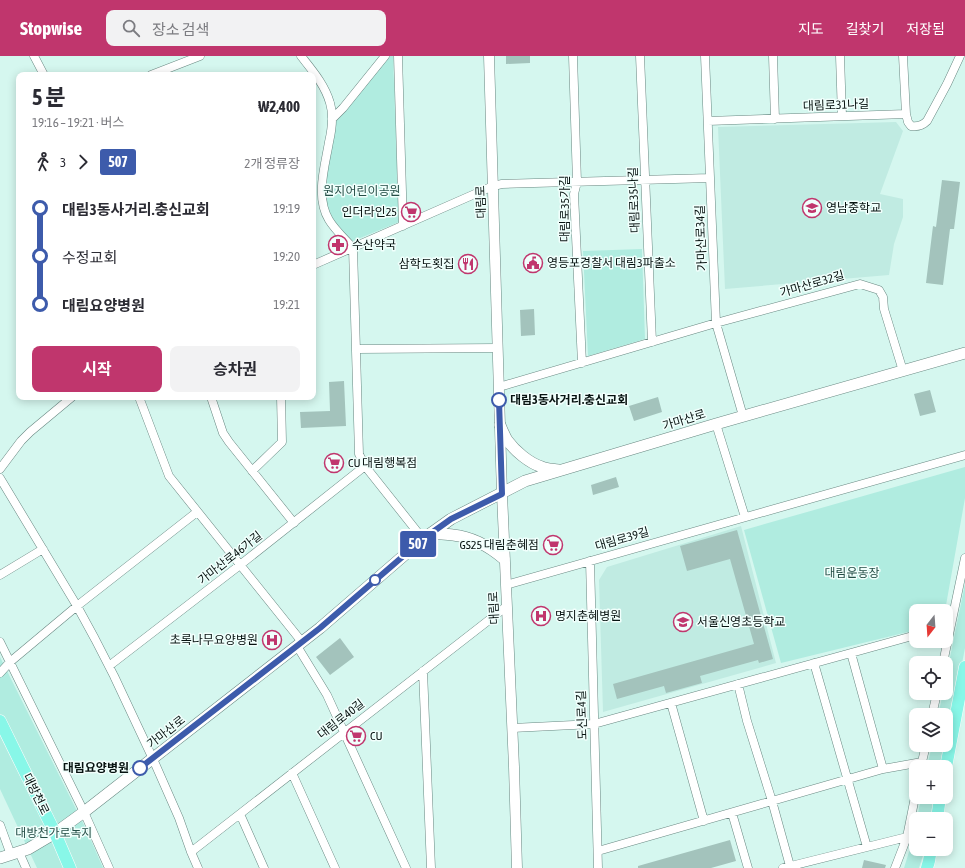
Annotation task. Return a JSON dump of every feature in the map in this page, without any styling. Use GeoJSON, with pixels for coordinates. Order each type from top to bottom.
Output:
{"type":"FeatureCollection","features":[{"type":"Feature","properties":{"kind":"main road","name":"가마산로"},"geometry":{"type":"LineString","coordinates":[[10,855],[28,849],[55,833],[84,812],[320,628],[427,536],[451,519],[525,481],[743,416],[965,353]]}},
{"type":"Feature","properties":{"kind":"main road"},"geometry":{"type":"LineString","coordinates":[[500,425],[506,439],[514,449],[523,456],[534,464],[544,468],[561,470]]}},
{"type":"Feature","properties":{"kind":"main road"},"geometry":{"type":"LineString","coordinates":[[427,536],[455,535],[471,539],[488,547],[504,559]]}},
{"type":"Feature","properties":{"kind":"main road"},"geometry":{"type":"LineString","coordinates":[[947,760],[965,667]]}},
{"type":"Feature","properties":{"kind":"main road","name":"대방천로"},"geometry":{"type":"LineString","coordinates":[[0,721],[55,833],[70,868]]}},
{"type":"Feature","properties":{"kind":"main road"},"geometry":{"type":"LineString","coordinates":[[927,868],[930,856]]}},
{"type":"Feature","properties":{"kind":"street"},"geometry":{"type":"LineString","coordinates":[[34,56],[42,72]]}},
{"type":"Feature","properties":{"kind":"street"},"geometry":{"type":"LineString","coordinates":[[159,72],[200,56]]}},
{"type":"Feature","properties":{"kind":"street"},"geometry":{"type":"LineString","coordinates":[[301,56],[313,72]]}},
{"type":"Feature","properties":{"kind":"street"},"geometry":{"type":"LineString","coordinates":[[332,119],[343,108],[385,56]]}},
{"type":"Feature","properties":{"kind":"street"},"geometry":{"type":"LineString","coordinates":[[398,56],[403,226]]}},
{"type":"Feature","properties":{"kind":"street","name":"대림로"},"geometry":{"type":"LineString","coordinates":[[489,56],[504,559],[517,868]]}},
{"type":"Feature","properties":{"kind":"street","name":"대림로35가길"},"geometry":{"type":"LineString","coordinates":[[573,56],[577,182],[574,194],[582,363]]}},
{"type":"Feature","properties":{"kind":"street","name":"대림로35나길"},"geometry":{"type":"LineString","coordinates":[[640,56],[652,342]]}},
{"type":"Feature","properties":{"kind":"street","name":"가마산로34길"},"geometry":{"type":"LineString","coordinates":[[705,56],[716,323],[743,416]]}},
{"type":"Feature","properties":{"kind":"street"},"geometry":{"type":"LineString","coordinates":[[772,56],[775,119]]}},
{"type":"Feature","properties":{"kind":"street"},"geometry":{"type":"LineString","coordinates":[[840,56],[842,116]]}},
{"type":"Feature","properties":{"kind":"street"},"geometry":{"type":"LineString","coordinates":[[904,56],[906,114],[908,122],[911,126],[916,127],[927,121],[960,56]]}},
{"type":"Feature","properties":{"kind":"street"},"geometry":{"type":"LineString","coordinates":[[316,76],[326,91],[332,119],[323,174],[322,198],[329,220],[334,228],[353,248],[359,454],[365,466],[427,536]]}},
{"type":"Feature","properties":{"kind":"street","name":"대림로31나길"},"geometry":{"type":"LineString","coordinates":[[708,121],[906,114]]}},
{"type":"Feature","properties":{"kind":"street"},"geometry":{"type":"LineString","coordinates":[[316,264],[493,186],[502,184],[710,178]]}},
{"type":"Feature","properties":{"kind":"street","name":"가마산로32길"},"geometry":{"type":"LineString","coordinates":[[499,387],[716,323],[860,284],[879,290],[883,297],[884,309],[902,371]]}},
{"type":"Feature","properties":{"kind":"street"},"geometry":{"type":"LineString","coordinates":[[357,349],[498,348]]}},
{"type":"Feature","properties":{"kind":"street"},"geometry":{"type":"LineString","coordinates":[[0,468],[30,432],[68,400]]}},
{"type":"Feature","properties":{"kind":"street"},"geometry":{"type":"LineString","coordinates":[[140,400],[169,476],[240,565],[299,644],[326,695],[406,868]]}},
{"type":"Feature","properties":{"kind":"street"},"geometry":{"type":"LineString","coordinates":[[212,400],[223,433],[294,523]]}},
{"type":"Feature","properties":{"kind":"street"},"geometry":{"type":"LineString","coordinates":[[252,471],[282,442],[281,400]]}},
{"type":"Feature","properties":{"kind":"street"},"geometry":{"type":"LineString","coordinates":[[716,424],[745,517]]}},
{"type":"Feature","properties":{"kind":"street","name":"대림로39길"},"geometry":{"type":"LineString","coordinates":[[506,585],[965,455]]}},
{"type":"Feature","properties":{"kind":"street","name":"가마산로46가길"},"geometry":{"type":"LineString","coordinates":[[109,666],[294,523],[365,466]]}},
{"type":"Feature","properties":{"kind":"street"},"geometry":{"type":"LineString","coordinates":[[0,478],[77,606],[109,666],[179,818],[198,868]]}},
{"type":"Feature","properties":{"kind":"street"},"geometry":{"type":"LineString","coordinates":[[0,673],[10,662],[77,606],[197,512]]}},
{"type":"Feature","properties":{"kind":"street"},"geometry":{"type":"LineString","coordinates":[[0,575],[42,549]]}},
{"type":"Feature","properties":{"kind":"street"},"geometry":{"type":"LineString","coordinates":[[953,606],[965,558]]}},
{"type":"Feature","properties":{"kind":"street","name":"도신로4길"},"geometry":{"type":"LineString","coordinates":[[590,561],[598,868]]}},
{"type":"Feature","properties":{"kind":"street","name":"대림로40길"},"geometry":{"type":"LineString","coordinates":[[191,852],[507,606]]}},
{"type":"Feature","properties":{"kind":"street"},"geometry":{"type":"LineString","coordinates":[[512,728],[594,724],[909,637]]}},
{"type":"Feature","properties":{"kind":"street"},"geometry":{"type":"LineString","coordinates":[[0,642],[110,868]]}},
{"type":"Feature","properties":{"kind":"street"},"geometry":{"type":"LineString","coordinates":[[851,653],[883,769]]}},
{"type":"Feature","properties":{"kind":"street"},"geometry":{"type":"LineString","coordinates":[[814,663],[867,847]]}},
{"type":"Feature","properties":{"kind":"street"},"geometry":{"type":"LineString","coordinates":[[423,671],[431,868]]}},
{"type":"Feature","properties":{"kind":"street"},"geometry":{"type":"LineString","coordinates":[[738,684],[747,721],[772,801],[786,867],[907,837]]}},
{"type":"Feature","properties":{"kind":"street"},"geometry":{"type":"LineString","coordinates":[[671,703],[704,821]]}},
{"type":"Feature","properties":{"kind":"street"},"geometry":{"type":"LineString","coordinates":[[598,852],[883,769],[909,766]]}},
{"type":"Feature","properties":{"kind":"street"},"geometry":{"type":"LineString","coordinates":[[292,773],[335,868]]}},
{"type":"Feature","properties":{"kind":"street"},"geometry":{"type":"LineString","coordinates":[[895,868],[907,837],[914,804]]}},
{"type":"Feature","properties":{"kind":"street"},"geometry":{"type":"LineString","coordinates":[[732,813],[748,868]]}},
{"type":"Feature","properties":{"kind":"street"},"geometry":{"type":"LineString","coordinates":[[240,814],[264,868]]}},
{"type":"Feature","properties":{"kind":"street"},"geometry":{"type":"LineString","coordinates":[[0,825],[10,855],[26,868]]}},
{"type":"Feature","properties":{"kind":"shaded area","name":"영남중학교"},"geometry":{"type":"Polygon","coordinates":[[[896,122],[903,131],[880,194],[903,199],[903,217],[894,244],[889,275],[725,289],[718,127],[896,122]]]}},
{"type":"Feature","properties":{"kind":"shaded area","name":"서울신영초등학교"},"geometry":{"type":"Polygon","coordinates":[[[741,526],[776,663],[603,712],[599,580],[607,567],[741,526]]]}},
{"type":"Feature","properties":{"kind":"green space","name":"원지어린이공원"},"geometry":{"type":"Polygon","coordinates":[[[388,56],[393,56],[399,222],[353,241],[337,227],[327,209],[325,188],[336,121],[388,56]]]}},
{"type":"Feature","properties":{"kind":"green space"},"geometry":{"type":"Polygon","coordinates":[[[642,249],[645,339],[588,356],[583,251],[642,249]]]}},
{"type":"Feature","properties":{"kind":"green space","name":"대림운동장"},"geometry":{"type":"Polygon","coordinates":[[[965,467],[965,498],[946,604],[909,604],[909,632],[781,663],[744,530],[965,467]]]}},
{"type":"Feature","properties":{"kind":"green space"},"geometry":{"type":"Polygon","coordinates":[[[965,584],[965,648],[953,710],[953,708],[940,708],[941,700],[953,700],[953,656],[950,656],[965,584]]]}},
{"type":"Feature","properties":{"kind":"green space","name":"대방천가로녹지"},"geometry":{"type":"Polygon","coordinates":[[[0,657],[87,831],[103,868],[37,868],[0,789],[0,657]]]}},
{"type":"Feature","properties":{"kind":"green space"},"geometry":{"type":"Polygon","coordinates":[[[930,752],[945,752],[943,760],[929,760],[930,752]]]}},
{"type":"Feature","properties":{"kind":"green space"},"geometry":{"type":"Polygon","coordinates":[[[920,804],[935,804],[933,812],[918,812],[920,804]]]}},
{"type":"Feature","properties":{"kind":"green space"},"geometry":{"type":"Polygon","coordinates":[[[909,852],[909,856],[923,856],[919,868],[904,868],[909,852]]]}},
{"type":"Feature","properties":{"kind":"building"},"geometry":{"type":"Polygon","coordinates":[[[506,56],[530,56],[530,63],[506,64],[506,56]]]}},
{"type":"Feature","properties":{"kind":"building"},"geometry":{"type":"Polygon","coordinates":[[[942,180],[960,182],[954,229],[950,229],[943,285],[926,283],[933,226],[936,227],[942,180]]]}},
{"type":"Feature","properties":{"kind":"building"},"geometry":{"type":"Polygon","coordinates":[[[534,309],[535,335],[521,336],[520,310],[534,309]]]}},
{"type":"Feature","properties":{"kind":"building"},"geometry":{"type":"Polygon","coordinates":[[[344,381],[346,426],[301,428],[300,412],[330,411],[329,382],[344,381]]]}},
{"type":"Feature","properties":{"kind":"building"},"geometry":{"type":"Polygon","coordinates":[[[930,390],[936,412],[920,416],[914,394],[930,390]]]}},
{"type":"Feature","properties":{"kind":"building"},"geometry":{"type":"Polygon","coordinates":[[[658,397],[662,412],[634,421],[629,406],[658,397]]]}},
{"type":"Feature","properties":{"kind":"building"},"geometry":{"type":"Polygon","coordinates":[[[616,477],[619,487],[593,495],[591,485],[616,477]]]}},
{"type":"Feature","properties":{"kind":"building"},"geometry":{"type":"Polygon","coordinates":[[[737,530],[773,659],[759,663],[758,660],[700,676],[702,683],[666,693],[664,686],[617,699],[613,684],[754,644],[730,559],[687,571],[680,546],[737,530]]]}},
{"type":"Feature","properties":{"kind":"building"},"geometry":{"type":"Polygon","coordinates":[[[340,638],[354,657],[330,675],[316,657],[340,638]]]}},
{"type":"Feature","properties":{"kind":"building"},"geometry":{"type":"Polygon","coordinates":[[[730,840],[736,861],[711,868],[638,868],[638,866],[730,840]]]}},
{"type":"Feature","properties":{"kind":"building"},"geometry":{"type":"Polygon","coordinates":[[[864,860],[886,865],[885,868],[862,868],[864,860]]]}},
{"type":"Feature","properties":{"kind":"bus line","name":"507"},"geometry":{"type":"LineString","coordinates":[[140,768],[320,628],[423,539],[451,519],[502,494],[499,400]]}},
{"type":"Feature","properties":{"kind":"place","name":"영남중학교"},"geometry":{"type":"Point","coordinates":[812,208]}},
{"type":"Feature","properties":{"kind":"place","name":"인더라인25"},"geometry":{"type":"Point","coordinates":[411,212]}},
{"type":"Feature","properties":{"kind":"place","name":"수산약국"},"geometry":{"type":"Point","coordinates":[338,245]}},
{"type":"Feature","properties":{"kind":"place","name":"영등포경찰서 대림3파출소"},"geometry":{"type":"Point","coordinates":[533,263]}},
{"type":"Feature","properties":{"kind":"place","name":"삼학도횟집"},"geometry":{"type":"Point","coordinates":[468,264]}},
{"type":"Feature","properties":{"kind":"place","name":"대림3동사거리.충신교회"},"geometry":{"type":"Point","coordinates":[499,400]}},
{"type":"Feature","properties":{"kind":"place","name":"CU 대림행복점"},"geometry":{"type":"Point","coordinates":[334,463]}},
{"type":"Feature","properties":{"kind":"place","name":"GS25 대림춘혜점"},"geometry":{"type":"Point","coordinates":[553,545]}},
{"type":"Feature","properties":{"kind":"place","name":"명지춘혜병원"},"geometry":{"type":"Point","coordinates":[541,616]}},
{"type":"Feature","properties":{"kind":"place","name":"서울신영초등학교"},"geometry":{"type":"Point","coordinates":[683,622]}},
{"type":"Feature","properties":{"kind":"place","name":"초록나무요양병원"},"geometry":{"type":"Point","coordinates":[272,640]}},
{"type":"Feature","properties":{"kind":"place","name":"CU"},"geometry":{"type":"Point","coordinates":[356,736]}},
{"type":"Feature","properties":{"kind":"place","name":"대림요양병원"},"geometry":{"type":"Point","coordinates":[140,768]}}]}
